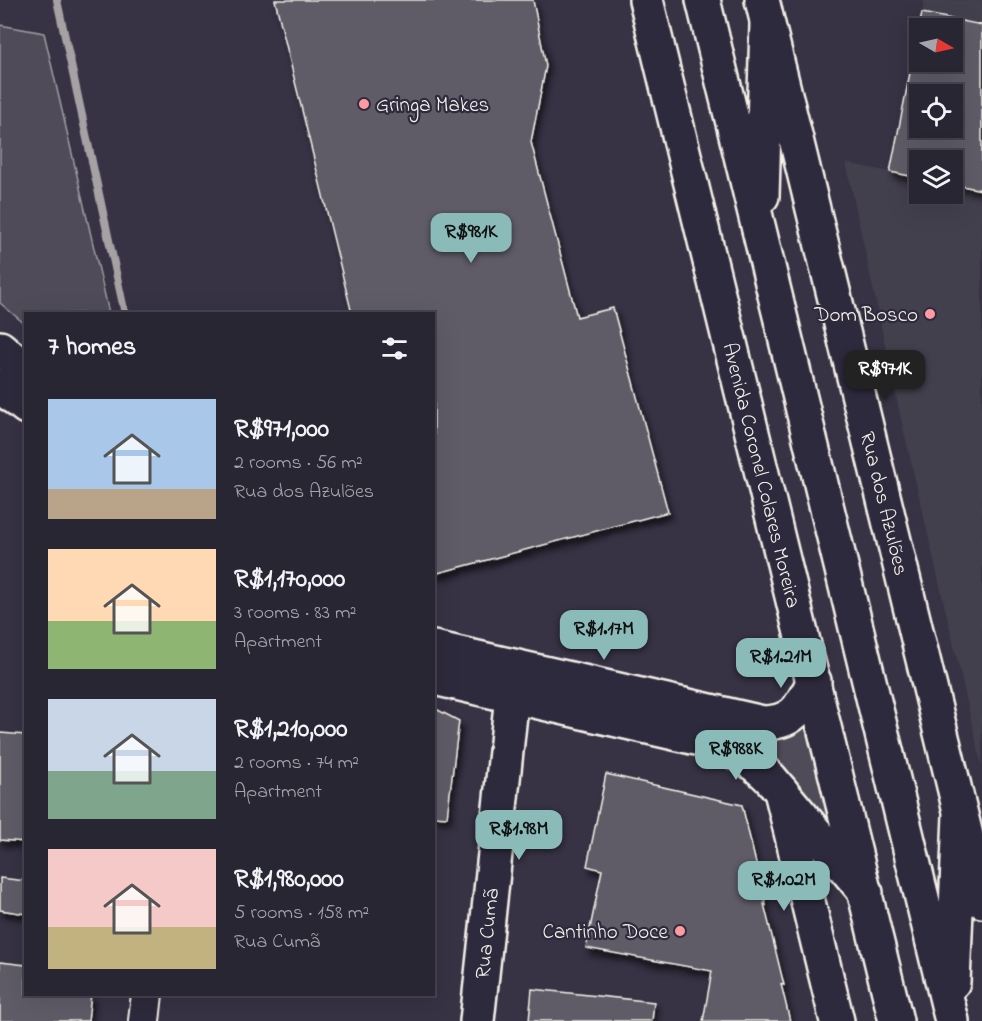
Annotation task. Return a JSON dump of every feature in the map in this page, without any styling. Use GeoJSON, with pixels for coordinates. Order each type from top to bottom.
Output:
{"type":"FeatureCollection","features":[{"type":"Feature","properties":{"kind":"main road","name":"Avenida Coronel Colares Moreira"},"geometry":{"type":"LineString","coordinates":[[646,0],[896,1021]]}},
{"type":"Feature","properties":{"kind":"main road"},"geometry":{"type":"LineString","coordinates":[[703,0],[952,1020]]}},
{"type":"Feature","properties":{"kind":"main road"},"geometry":{"type":"LineString","coordinates":[[760,237],[765,12]]}},
{"type":"Feature","properties":{"kind":"main road","name":"Rua dos Azulões"},"geometry":{"type":"LineString","coordinates":[[765,12],[971,816],[982,900]]}},
{"type":"Feature","properties":{"kind":"main road"},"geometry":{"type":"LineString","coordinates":[[0,348],[24,368]]}},
{"type":"Feature","properties":{"kind":"main road"},"geometry":{"type":"LineString","coordinates":[[0,386],[24,405]]}},
{"type":"Feature","properties":{"kind":"main road"},"geometry":{"type":"LineString","coordinates":[[435,648],[513,681],[734,750],[755,764],[781,791],[866,893]]}},
{"type":"Feature","properties":{"kind":"main road"},"geometry":{"type":"LineString","coordinates":[[435,678],[513,681],[763,723],[782,721],[792,715],[800,707],[814,681]]}},
{"type":"Feature","properties":{"kind":"main road","name":"Rua Cumã"},"geometry":{"type":"LineString","coordinates":[[477,1021],[513,681]]}},
{"type":"Feature","properties":{"kind":"main road"},"geometry":{"type":"LineString","coordinates":[[781,791],[837,1021]]}},
{"type":"Feature","properties":{"kind":"main road"},"geometry":{"type":"LineString","coordinates":[[952,1020],[971,816]]}},
{"type":"Feature","properties":{"kind":"street"},"geometry":{"type":"LineString","coordinates":[[144,1021],[147,996]]}},
{"type":"Feature","properties":{"kind":"shaded area"},"geometry":{"type":"Polygon","coordinates":[[[924,0],[982,0],[982,25],[963,21],[963,18],[947,18],[922,13],[924,0]]]}},
{"type":"Feature","properties":{"kind":"shaded area"},"geometry":{"type":"Polygon","coordinates":[[[0,25],[44,33],[109,312],[24,312],[24,323],[0,303],[0,25]]]}},
{"type":"Feature","properties":{"kind":"shaded area","name":"Dom Bosco"},"geometry":{"type":"Polygon","coordinates":[[[846,163],[909,176],[909,204],[963,204],[963,186],[982,190],[982,767],[901,419],[846,163]]]}},
{"type":"Feature","properties":{"kind":"shaded area"},"geometry":{"type":"Polygon","coordinates":[[[807,721],[837,835],[766,744],[744,732],[807,721]]]}},
{"type":"Feature","properties":{"kind":"building"},"geometry":{"type":"Polygon","coordinates":[[[275,0],[533,0],[546,66],[531,142],[577,317],[613,308],[668,512],[435,574],[435,312],[352,312],[275,0]]]}},
{"type":"Feature","properties":{"kind":"building"},"geometry":{"type":"Polygon","coordinates":[[[922,13],[947,18],[921,18],[922,13]]]}},
{"type":"Feature","properties":{"kind":"building"},"geometry":{"type":"Polygon","coordinates":[[[963,21],[982,25],[982,190],[963,186],[963,150],[909,150],[909,176],[890,172],[910,72],[963,72],[963,21]]]}},
{"type":"Feature","properties":{"kind":"building"},"geometry":{"type":"Polygon","coordinates":[[[435,709],[459,721],[447,817],[435,816],[435,709]]]}},
{"type":"Feature","properties":{"kind":"building"},"geometry":{"type":"Polygon","coordinates":[[[0,733],[24,735],[24,842],[0,840],[0,733]]]}},
{"type":"Feature","properties":{"kind":"building"},"geometry":{"type":"Polygon","coordinates":[[[606,774],[742,805],[784,985],[781,984],[790,1021],[703,1021],[712,971],[586,948],[602,870],[587,866],[606,774]]]}},
{"type":"Feature","properties":{"kind":"building"},"geometry":{"type":"Polygon","coordinates":[[[0,878],[24,881],[24,914],[0,910],[0,878]]]}},
{"type":"Feature","properties":{"kind":"building"},"geometry":{"type":"Polygon","coordinates":[[[0,962],[24,965],[24,996],[91,996],[88,1021],[0,1021],[0,962]]]}},
{"type":"Feature","properties":{"kind":"building"},"geometry":{"type":"Polygon","coordinates":[[[532,989],[654,1002],[652,1021],[529,1021],[532,989]]]}},
{"type":"Feature","properties":{"kind":"waterway"},"geometry":{"type":"LineString","coordinates":[[57,0],[125,312]]}},
{"type":"Feature","properties":{"kind":"place","name":"Gringa Makes"},"geometry":{"type":"Point","coordinates":[364,104]}},
{"type":"Feature","properties":{"kind":"place","name":"Dom Bosco"},"geometry":{"type":"Point","coordinates":[930,314]}},
{"type":"Feature","properties":{"kind":"place","name":"Cantinho Doce"},"geometry":{"type":"Point","coordinates":[680,931]}}]}
